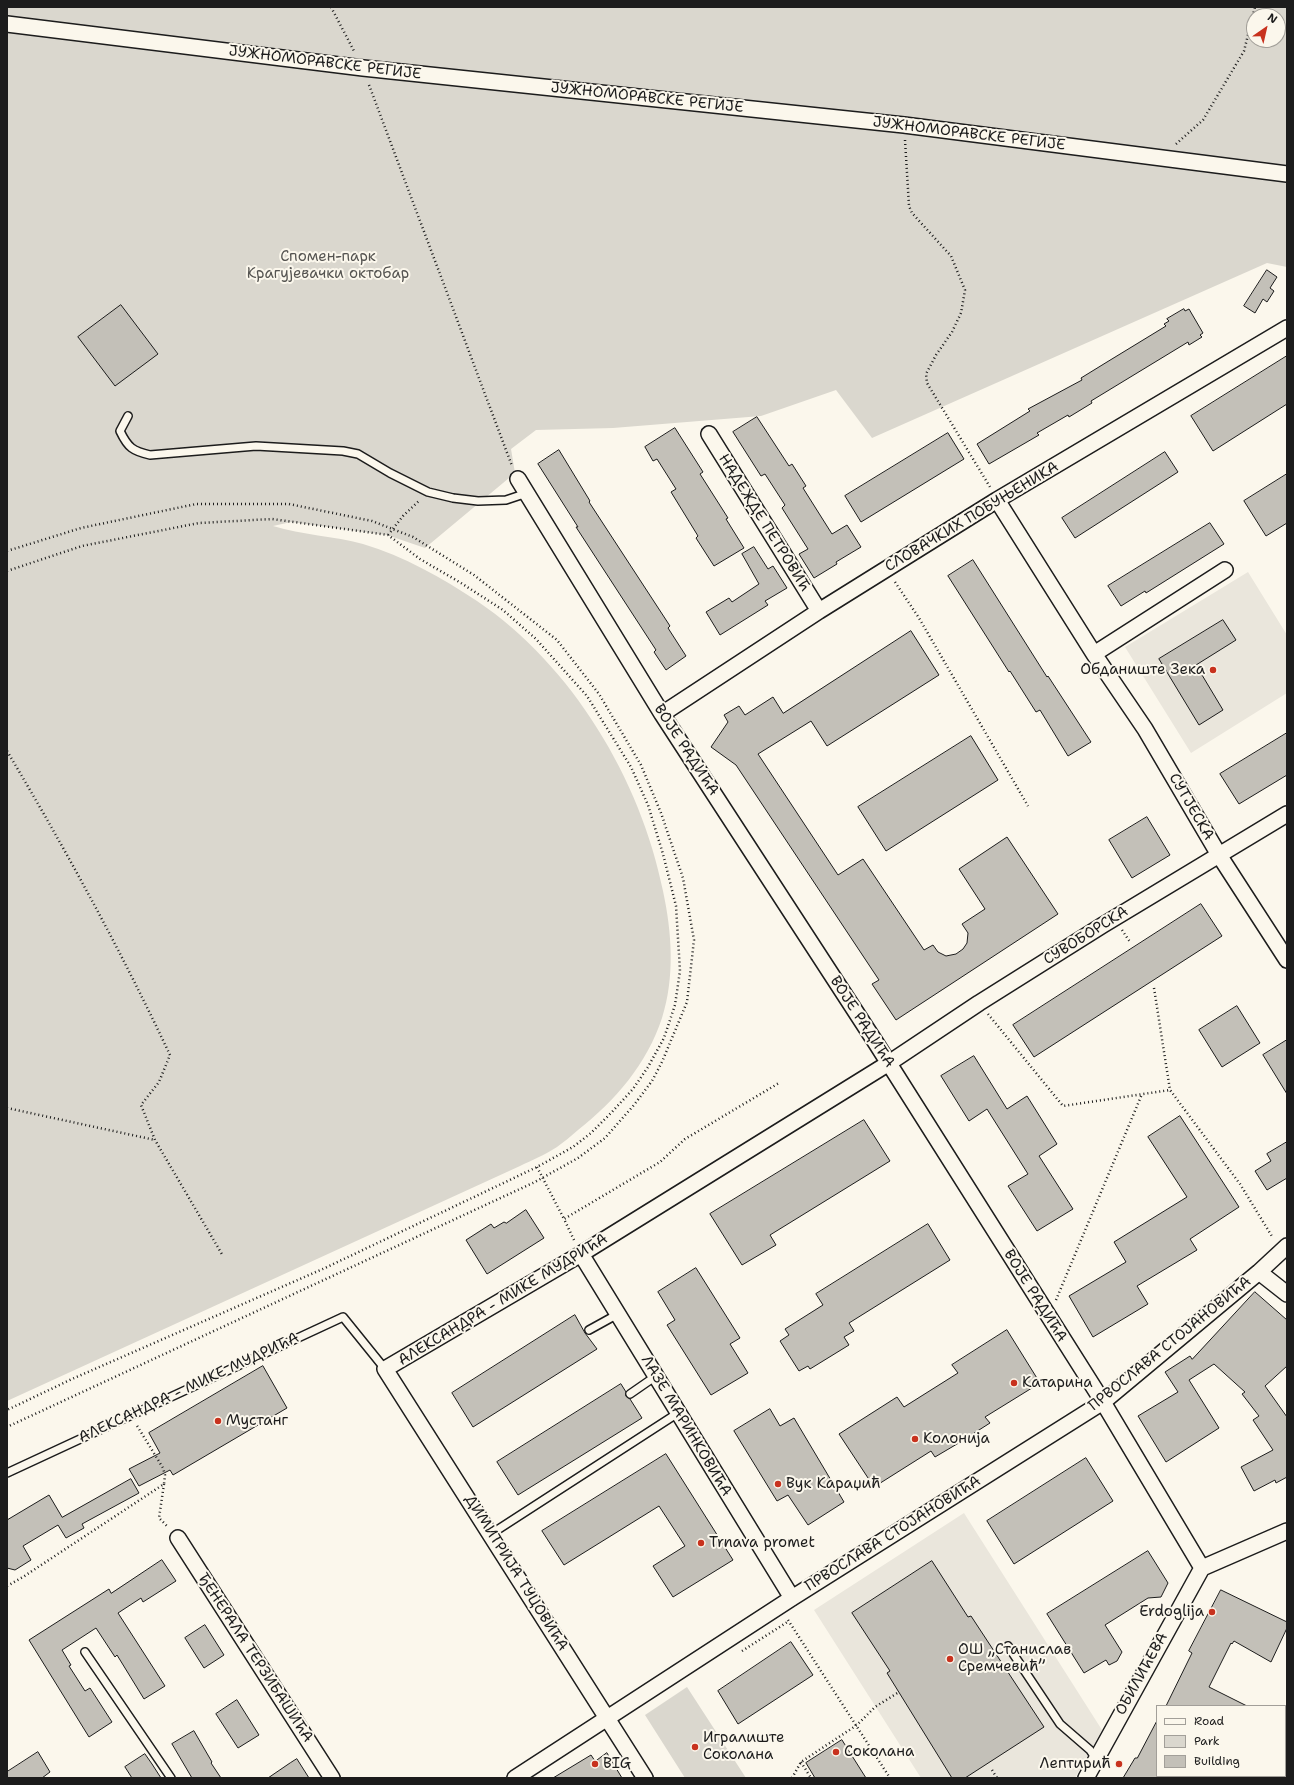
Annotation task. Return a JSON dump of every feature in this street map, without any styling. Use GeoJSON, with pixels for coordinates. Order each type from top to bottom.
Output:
{"type":"FeatureCollection","features":[{"type":"Feature","properties":{"kind":"street","name":"ЈУЖНОМОРАВСКЕ РЕГИЈЕ"},"geometry":{"type":"LineString","coordinates":[[7,24],[363,68],[904,125],[1287,174]]}},
{"type":"Feature","properties":{"kind":"street","name":"СЛОВАЧКИХ ПОБУЊЕНИКА"},"geometry":{"type":"LineString","coordinates":[[662,714],[819,611],[997,500],[1287,328]]}},
{"type":"Feature","properties":{"kind":"street","name":"НАДЕЖДЕ ПЕТРОВИЋ"},"geometry":{"type":"LineString","coordinates":[[709,434],[819,611]]}},
{"type":"Feature","properties":{"kind":"street","name":"ВОЈЕ РАДИЋА"},"geometry":{"type":"LineString","coordinates":[[518,479],[662,714],[889,1064],[1102,1402],[1202,1568]]}},
{"type":"Feature","properties":{"kind":"street","name":"СУТЈЕСКА"},"geometry":{"type":"LineString","coordinates":[[997,500],[1094,654],[1145,729],[1219,855],[1287,960]]}},
{"type":"Feature","properties":{"kind":"street"},"geometry":{"type":"LineString","coordinates":[[1094,654],[1225,570]]}},
{"type":"Feature","properties":{"kind":"street","name":"СУВОБОРСКА"},"geometry":{"type":"LineString","coordinates":[[889,1064],[979,1003],[1103,924],[1287,814]]}},
{"type":"Feature","properties":{"kind":"street","name":"АЛЕКСАНДРА - МИКЕ МУДРИЋА"},"geometry":{"type":"LineString","coordinates":[[385,1369],[581,1254],[889,1064]]}},
{"type":"Feature","properties":{"kind":"street","name":"ПРВОСЛАВА СТОЈАНОВИЋА"},"geometry":{"type":"LineString","coordinates":[[515,1778],[785,1602],[1102,1402],[1259,1272],[1284,1249]]}},
{"type":"Feature","properties":{"kind":"street","name":"ЛАЗЕ МАРИНКОВИЋА"},"geometry":{"type":"LineString","coordinates":[[581,1254],[678,1413],[785,1602]]}},
{"type":"Feature","properties":{"kind":"street"},"geometry":{"type":"LineString","coordinates":[[1259,1272],[1287,1294]]}},
{"type":"Feature","properties":{"kind":"street","name":"ДИМИТРИЈА ТУЦОВИЋА"},"geometry":{"type":"LineString","coordinates":[[385,1369],[645,1778]]}},
{"type":"Feature","properties":{"kind":"street"},"geometry":{"type":"LineString","coordinates":[[1202,1568],[1287,1531]]}},
{"type":"Feature","properties":{"kind":"street","name":"ЂЕНЕРАЛА ТЕРЗИБАШИЋА"},"geometry":{"type":"LineString","coordinates":[[178,1538],[332,1778]]}},
{"type":"Feature","properties":{"kind":"street","name":"ОБИЛИЋЕВА"},"geometry":{"type":"LineString","coordinates":[[1086,1778],[1202,1568]]}},
{"type":"Feature","properties":{"kind":"lane"},"geometry":{"type":"LineString","coordinates":[[128,416],[120,431],[126,445],[137,452],[150,455],[256,446],[343,451],[358,454],[390,473],[428,492],[453,498],[478,501],[506,500],[527,493]]}},
{"type":"Feature","properties":{"kind":"lane"},"geometry":{"type":"LineString","coordinates":[[589,1330],[618,1314]]}},
{"type":"Feature","properties":{"kind":"lane","name":"АЛЕКСАНДРА - МИКЕ МУДРИЋА"},"geometry":{"type":"LineString","coordinates":[[7,1473],[343,1317],[385,1369]]}},
{"type":"Feature","properties":{"kind":"lane"},"geometry":{"type":"LineString","coordinates":[[630,1394],[656,1376]]}},
{"type":"Feature","properties":{"kind":"lane"},"geometry":{"type":"LineString","coordinates":[[491,1534],[678,1413]]}},
{"type":"Feature","properties":{"kind":"lane"},"geometry":{"type":"LineString","coordinates":[[1008,1646],[1060,1724],[1090,1750],[1096,1759]]}},
{"type":"Feature","properties":{"kind":"lane"},"geometry":{"type":"LineString","coordinates":[[84,1652],[171,1778]]}},
{"type":"Feature","properties":{"kind":"path"},"geometry":{"type":"LineString","coordinates":[[331,7],[363,68],[518,479]]}},
{"type":"Feature","properties":{"kind":"path"},"geometry":{"type":"LineString","coordinates":[[1161,158],[1203,120],[1244,51],[1255,7]]}},
{"type":"Feature","properties":{"kind":"path"},"geometry":{"type":"LineString","coordinates":[[904,125],[909,206],[912,213],[951,256],[965,290],[961,313],[952,332],[936,355],[926,374],[927,383],[997,500]]}},
{"type":"Feature","properties":{"kind":"path"},"geometry":{"type":"LineString","coordinates":[[388,535],[403,516],[428,492]]}},
{"type":"Feature","properties":{"kind":"path"},"geometry":{"type":"LineString","coordinates":[[7,551],[81,528],[196,504],[289,504],[372,521],[413,537],[474,575],[557,640],[599,694],[641,765],[661,813],[683,878],[694,940],[687,1002],[662,1062],[652,1081],[634,1105],[605,1138],[578,1158],[543,1177],[7,1427]]}},
{"type":"Feature","properties":{"kind":"path"},"geometry":{"type":"LineString","coordinates":[[7,571],[82,546],[199,522],[272,520],[388,535],[420,559],[503,610],[536,639],[587,696],[631,767],[648,805],[663,854],[676,906],[680,971],[675,1005],[664,1038],[648,1067],[633,1089],[612,1112],[592,1133],[573,1147],[537,1167],[324,1268],[72,1379],[7,1410]]}},
{"type":"Feature","properties":{"kind":"path"},"geometry":{"type":"LineString","coordinates":[[887,569],[919,618],[1028,806]]}},
{"type":"Feature","properties":{"kind":"path"},"geometry":{"type":"LineString","coordinates":[[7,751],[53,827],[134,979],[170,1055],[159,1082],[141,1105],[154,1140],[223,1256]]}},
{"type":"Feature","properties":{"kind":"path"},"geometry":{"type":"LineString","coordinates":[[1154,988],[1170,1090],[1240,1184],[1284,1249]]}},
{"type":"Feature","properties":{"kind":"path"},"geometry":{"type":"LineString","coordinates":[[979,1003],[1063,1106],[1170,1090]]}},
{"type":"Feature","properties":{"kind":"path"},"geometry":{"type":"LineString","coordinates":[[564,1219],[660,1162],[686,1139],[779,1083]]}},
{"type":"Feature","properties":{"kind":"path"},"geometry":{"type":"LineString","coordinates":[[1049,1318],[1142,1094]]}},
{"type":"Feature","properties":{"kind":"path"},"geometry":{"type":"LineString","coordinates":[[7,1108],[154,1140]]}},
{"type":"Feature","properties":{"kind":"path"},"geometry":{"type":"LineString","coordinates":[[537,1167],[581,1254]]}},
{"type":"Feature","properties":{"kind":"path"},"geometry":{"type":"LineString","coordinates":[[130,1416],[164,1468],[165,1475],[159,1518],[178,1538]]}},
{"type":"Feature","properties":{"kind":"path"},"geometry":{"type":"LineString","coordinates":[[7,1586],[164,1484]]}},
{"type":"Feature","properties":{"kind":"path"},"geometry":{"type":"LineString","coordinates":[[785,1602],[890,1778]]}},
{"type":"Feature","properties":{"kind":"path"},"geometry":{"type":"LineString","coordinates":[[792,1778],[801,1762],[857,1725],[875,1707],[899,1692]]}},
{"type":"Feature","properties":{"kind":"path"},"geometry":{"type":"LineString","coordinates":[[801,1762],[812,1778]]}},
{"type":"Feature","properties":{"kind":"path"},"geometry":{"type":"LineString","coordinates":[[992,1770],[997,1778]]}},
{"type":"Feature","properties":{"kind":"shaded area","name":"Обданиште Зека"},"geometry":{"type":"Polygon","coordinates":[[[1248,572],[1287,635],[1287,693],[1191,753],[1125,647],[1248,572]]]}},
{"type":"Feature","properties":{"kind":"shaded area","name":"ОШ „Станислав Сремчевић”"},"geometry":{"type":"Polygon","coordinates":[[[964,1513],[1102,1730],[1075,1778],[921,1778],[814,1610],[964,1513]]]}},
{"type":"Feature","properties":{"kind":"green space","name":"Спомен-парк Крагујевачки октобар"},"geometry":{"type":"Polygon","coordinates":[[[7,7],[1287,7],[1287,267],[1267,263],[872,438],[836,390],[761,416],[613,428],[536,430],[511,449],[515,473],[425,548],[387,535],[291,522],[273,526],[363,544],[408,561],[477,601],[511,627],[543,658],[572,692],[597,728],[620,767],[638,808],[653,849],[663,891],[670,939],[671,955],[669,987],[662,1018],[656,1035],[639,1066],[605,1107],[557,1147],[520,1166],[7,1401],[7,7]]]}},
{"type":"Feature","properties":{"kind":"green space","name":"Игралиште Соколана"},"geometry":{"type":"Polygon","coordinates":[[[687,1687],[746,1778],[685,1778],[645,1715],[687,1687]]]}},
{"type":"Feature","properties":{"kind":"building"},"geometry":{"type":"Polygon","coordinates":[[[1267,270],[1277,277],[1270,288],[1274,291],[1267,302],[1263,299],[1255,313],[1244,306],[1267,270]]]}},
{"type":"Feature","properties":{"kind":"building"},"geometry":{"type":"Polygon","coordinates":[[[121,305],[158,354],[115,386],[78,337],[121,305]]]}},
{"type":"Feature","properties":{"kind":"building"},"geometry":{"type":"Polygon","coordinates":[[[1184,309],[1185,311],[1189,309],[1203,333],[1200,335],[1202,337],[1189,345],[1188,342],[1091,401],[1092,403],[1069,417],[1068,415],[1037,433],[1039,435],[989,464],[977,444],[1030,411],[1028,409],[1082,380],[1081,378],[1166,326],[1164,324],[1169,321],[1167,319],[1184,309]]]}},
{"type":"Feature","properties":{"kind":"building"},"geometry":{"type":"Polygon","coordinates":[[[1287,356],[1287,404],[1213,451],[1191,416],[1287,356]]]}},
{"type":"Feature","properties":{"kind":"building"},"geometry":{"type":"Polygon","coordinates":[[[757,417],[789,466],[792,464],[806,486],[803,488],[832,534],[847,525],[861,547],[836,562],[837,564],[814,578],[799,554],[808,549],[782,508],[785,505],[765,474],[761,476],[733,432],[757,417]]]}},
{"type":"Feature","properties":{"kind":"building"},"geometry":{"type":"Polygon","coordinates":[[[675,428],[703,472],[700,474],[728,518],[726,519],[744,548],[714,566],[696,538],[698,536],[671,492],[676,489],[657,459],[653,461],[645,447],[675,428]]]}},
{"type":"Feature","properties":{"kind":"building"},"geometry":{"type":"Polygon","coordinates":[[[948,433],[964,459],[861,522],[845,496],[948,433]]]}},
{"type":"Feature","properties":{"kind":"building"},"geometry":{"type":"Polygon","coordinates":[[[559,450],[590,501],[589,502],[670,626],[668,628],[686,656],[666,670],[654,652],[656,650],[576,527],[578,527],[538,464],[559,450]]]}},
{"type":"Feature","properties":{"kind":"building"},"geometry":{"type":"Polygon","coordinates":[[[1165,452],[1178,472],[1075,538],[1062,518],[1165,452]]]}},
{"type":"Feature","properties":{"kind":"building"},"geometry":{"type":"Polygon","coordinates":[[[1287,474],[1287,523],[1266,536],[1244,501],[1287,474]]]}},
{"type":"Feature","properties":{"kind":"building"},"geometry":{"type":"Polygon","coordinates":[[[1210,523],[1224,544],[1146,593],[1145,591],[1121,606],[1108,586],[1210,523]]]}},
{"type":"Feature","properties":{"kind":"building"},"geometry":{"type":"Polygon","coordinates":[[[754,547],[768,569],[773,566],[787,588],[765,601],[768,605],[720,635],[706,612],[729,598],[732,602],[759,584],[742,554],[754,547]]]}},
{"type":"Feature","properties":{"kind":"building"},"geometry":{"type":"Polygon","coordinates":[[[973,560],[1047,677],[1048,676],[1091,742],[1068,756],[1040,710],[1036,712],[1010,671],[1009,672],[948,576],[973,560]]]}},
{"type":"Feature","properties":{"kind":"building"},"geometry":{"type":"Polygon","coordinates":[[[1223,620],[1236,640],[1196,665],[1223,710],[1199,725],[1159,659],[1223,620]]]}},
{"type":"Feature","properties":{"kind":"building"},"geometry":{"type":"Polygon","coordinates":[[[911,631],[939,675],[827,746],[811,721],[758,754],[838,875],[863,859],[924,950],[933,945],[938,952],[946,956],[956,954],[963,949],[967,943],[968,933],[962,924],[985,909],[959,869],[1007,837],[1058,914],[896,1020],[872,984],[879,980],[736,765],[711,747],[728,722],[724,715],[739,706],[745,715],[773,697],[783,713],[911,631]]]}},
{"type":"Feature","properties":{"kind":"building"},"geometry":{"type":"Polygon","coordinates":[[[1287,733],[1287,775],[1239,804],[1220,774],[1287,733]]]}},
{"type":"Feature","properties":{"kind":"building"},"geometry":{"type":"Polygon","coordinates":[[[971,736],[998,780],[886,851],[858,807],[971,736]]]}},
{"type":"Feature","properties":{"kind":"building"},"geometry":{"type":"Polygon","coordinates":[[[1147,817],[1170,855],[1132,878],[1109,840],[1147,817]]]}},
{"type":"Feature","properties":{"kind":"building"},"geometry":{"type":"Polygon","coordinates":[[[1201,904],[1222,936],[1034,1057],[1013,1025],[1201,904]]]}},
{"type":"Feature","properties":{"kind":"building"},"geometry":{"type":"Polygon","coordinates":[[[1237,1006],[1260,1043],[1222,1067],[1199,1030],[1237,1006]]]}},
{"type":"Feature","properties":{"kind":"building"},"geometry":{"type":"Polygon","coordinates":[[[1287,1040],[1287,1094],[1263,1055],[1287,1040]]]}},
{"type":"Feature","properties":{"kind":"building"},"geometry":{"type":"Polygon","coordinates":[[[974,1056],[1007,1109],[1027,1096],[1057,1144],[1039,1156],[1073,1209],[1037,1231],[1008,1186],[1028,1174],[987,1109],[969,1121],[941,1076],[974,1056]]]}},
{"type":"Feature","properties":{"kind":"building"},"geometry":{"type":"Polygon","coordinates":[[[1180,1116],[1239,1207],[1190,1239],[1197,1250],[1137,1286],[1148,1304],[1093,1337],[1069,1296],[1126,1262],[1114,1242],[1187,1197],[1148,1137],[1180,1116]]]}},
{"type":"Feature","properties":{"kind":"building"},"geometry":{"type":"Polygon","coordinates":[[[864,1120],[890,1161],[770,1235],[776,1245],[742,1265],[710,1214],[864,1120]]]}},
{"type":"Feature","properties":{"kind":"building"},"geometry":{"type":"Polygon","coordinates":[[[1287,1142],[1287,1178],[1267,1190],[1255,1171],[1271,1161],[1267,1154],[1287,1142]]]}},
{"type":"Feature","properties":{"kind":"building"},"geometry":{"type":"Polygon","coordinates":[[[526,1210],[544,1238],[487,1274],[466,1240],[491,1224],[494,1228],[504,1222],[506,1223],[526,1210]]]}},
{"type":"Feature","properties":{"kind":"building"},"geometry":{"type":"Polygon","coordinates":[[[928,1224],[950,1260],[849,1323],[854,1331],[844,1337],[849,1345],[810,1369],[808,1366],[799,1371],[780,1341],[789,1335],[785,1329],[823,1305],[816,1294],[928,1224]]]}},
{"type":"Feature","properties":{"kind":"building"},"geometry":{"type":"Polygon","coordinates":[[[696,1268],[740,1338],[730,1344],[748,1373],[711,1395],[667,1325],[675,1320],[658,1292],[696,1268]]]}},
{"type":"Feature","properties":{"kind":"building"},"geometry":{"type":"Polygon","coordinates":[[[1255,1292],[1287,1320],[1287,1366],[1265,1386],[1287,1417],[1287,1477],[1276,1483],[1275,1480],[1254,1491],[1241,1467],[1273,1450],[1253,1420],[1259,1416],[1242,1394],[1245,1392],[1214,1364],[1189,1380],[1219,1428],[1166,1462],[1138,1416],[1178,1392],[1165,1372],[1190,1356],[1192,1359],[1255,1292]]]}},
{"type":"Feature","properties":{"kind":"building"},"geometry":{"type":"Polygon","coordinates":[[[575,1315],[585,1333],[597,1349],[473,1427],[452,1393],[575,1315]]]}},
{"type":"Feature","properties":{"kind":"building"},"geometry":{"type":"Polygon","coordinates":[[[1007,1330],[1040,1383],[985,1417],[990,1423],[957,1444],[935,1457],[931,1451],[874,1487],[839,1434],[897,1397],[904,1407],[958,1373],[952,1365],[1007,1330]]]}},
{"type":"Feature","properties":{"kind":"building","name":"Мустанг"},"geometry":{"type":"Polygon","coordinates":[[[263,1366],[287,1408],[173,1475],[170,1470],[139,1486],[129,1469],[160,1453],[149,1433],[263,1366]]]}},
{"type":"Feature","properties":{"kind":"building"},"geometry":{"type":"Polygon","coordinates":[[[621,1384],[626,1392],[626,1396],[630,1399],[642,1418],[518,1495],[497,1462],[621,1384]]]}},
{"type":"Feature","properties":{"kind":"building"},"geometry":{"type":"Polygon","coordinates":[[[770,1409],[780,1426],[794,1418],[844,1502],[808,1525],[788,1495],[777,1501],[734,1431],[770,1409]]]}},
{"type":"Feature","properties":{"kind":"building"},"geometry":{"type":"Polygon","coordinates":[[[666,1454],[733,1560],[673,1597],[653,1566],[685,1546],[659,1506],[564,1565],[542,1531],[666,1454]]]}},
{"type":"Feature","properties":{"kind":"building"},"geometry":{"type":"Polygon","coordinates":[[[1086,1458],[1113,1501],[1014,1564],[987,1521],[1086,1458]]]}},
{"type":"Feature","properties":{"kind":"building"},"geometry":{"type":"Polygon","coordinates":[[[131,1479],[139,1493],[82,1524],[84,1528],[66,1538],[58,1525],[23,1546],[31,1560],[15,1570],[7,1568],[7,1520],[49,1495],[62,1517],[131,1479]]]}},
{"type":"Feature","properties":{"kind":"building"},"geometry":{"type":"Polygon","coordinates":[[[1148,1551],[1168,1583],[1161,1597],[1148,1598],[1105,1625],[1122,1652],[1117,1661],[1109,1665],[1106,1660],[1084,1673],[1047,1614],[1148,1551]]]}},
{"type":"Feature","properties":{"kind":"building"},"geometry":{"type":"Polygon","coordinates":[[[162,1560],[176,1581],[143,1602],[141,1598],[118,1613],[165,1686],[144,1699],[117,1655],[115,1657],[96,1628],[62,1650],[71,1665],[69,1666],[85,1691],[90,1688],[112,1722],[89,1737],[29,1640],[109,1589],[111,1593],[162,1560]]]}},
{"type":"Feature","properties":{"kind":"building"},"geometry":{"type":"Polygon","coordinates":[[[932,1561],[968,1617],[971,1616],[1044,1727],[965,1778],[952,1778],[887,1673],[890,1671],[852,1613],[932,1561]]]}},
{"type":"Feature","properties":{"kind":"building"},"geometry":{"type":"Polygon","coordinates":[[[1221,1590],[1287,1622],[1287,1628],[1271,1662],[1234,1641],[1232,1644],[1231,1643],[1209,1687],[1245,1705],[1166,1705],[1192,1653],[1189,1651],[1221,1590]]]}},
{"type":"Feature","properties":{"kind":"building"},"geometry":{"type":"Polygon","coordinates":[[[205,1625],[224,1655],[204,1668],[185,1638],[205,1625]]]}},
{"type":"Feature","properties":{"kind":"building"},"geometry":{"type":"Polygon","coordinates":[[[791,1642],[813,1675],[738,1724],[718,1691],[791,1642]]]}},
{"type":"Feature","properties":{"kind":"building"},"geometry":{"type":"Polygon","coordinates":[[[237,1700],[259,1735],[238,1748],[216,1714],[237,1700]]]}},
{"type":"Feature","properties":{"kind":"building"},"geometry":{"type":"Polygon","coordinates":[[[1156,1723],[1157,1778],[1123,1778],[1135,1758],[1137,1758],[1156,1723]]]}},
{"type":"Feature","properties":{"kind":"building"},"geometry":{"type":"Polygon","coordinates":[[[194,1731],[221,1778],[192,1778],[172,1744],[194,1731]]]}},
{"type":"Feature","properties":{"kind":"building","name":"Соколана"},"geometry":{"type":"Polygon","coordinates":[[[842,1740],[866,1778],[815,1778],[806,1763],[842,1740]]]}},
{"type":"Feature","properties":{"kind":"building"},"geometry":{"type":"Polygon","coordinates":[[[38,1752],[50,1772],[42,1778],[7,1778],[7,1772],[38,1752]]]}},
{"type":"Feature","properties":{"kind":"building","name":"BIG"},"geometry":{"type":"Polygon","coordinates":[[[607,1753],[622,1778],[553,1778],[591,1755],[595,1761],[607,1753]]]}},
{"type":"Feature","properties":{"kind":"building"},"geometry":{"type":"Polygon","coordinates":[[[145,1754],[161,1778],[132,1778],[125,1767],[145,1754]]]}},
{"type":"Feature","properties":{"kind":"building"},"geometry":{"type":"Polygon","coordinates":[[[297,1759],[309,1778],[268,1778],[290,1763],[297,1759]]]}},
{"type":"Feature","properties":{"kind":"place","name":"Обданиште Зека"},"geometry":{"type":"Point","coordinates":[1213,670]}},
{"type":"Feature","properties":{"kind":"place","name":"Катарина"},"geometry":{"type":"Point","coordinates":[1014,1383]}},
{"type":"Feature","properties":{"kind":"place","name":"Мустанг"},"geometry":{"type":"Point","coordinates":[218,1421]}},
{"type":"Feature","properties":{"kind":"place","name":"Колонија"},"geometry":{"type":"Point","coordinates":[915,1439]}},
{"type":"Feature","properties":{"kind":"place","name":"Вук Караџић"},"geometry":{"type":"Point","coordinates":[778,1484]}},
{"type":"Feature","properties":{"kind":"place","name":"Trnava promet"},"geometry":{"type":"Point","coordinates":[701,1543]}},
{"type":"Feature","properties":{"kind":"place","name":"Erdoglija"},"geometry":{"type":"Point","coordinates":[1212,1612]}},
{"type":"Feature","properties":{"kind":"place","name":"ОШ „Станислав Сремчевић”"},"geometry":{"type":"Point","coordinates":[950,1659]}},
{"type":"Feature","properties":{"kind":"place","name":"Игралиште Соколана"},"geometry":{"type":"Point","coordinates":[695,1747]}},
{"type":"Feature","properties":{"kind":"place","name":"Соколана"},"geometry":{"type":"Point","coordinates":[836,1752]}},
{"type":"Feature","properties":{"kind":"place","name":"BIG"},"geometry":{"type":"Point","coordinates":[595,1764]}},
{"type":"Feature","properties":{"kind":"place","name":"Лептирић"},"geometry":{"type":"Point","coordinates":[1119,1764]}}]}
